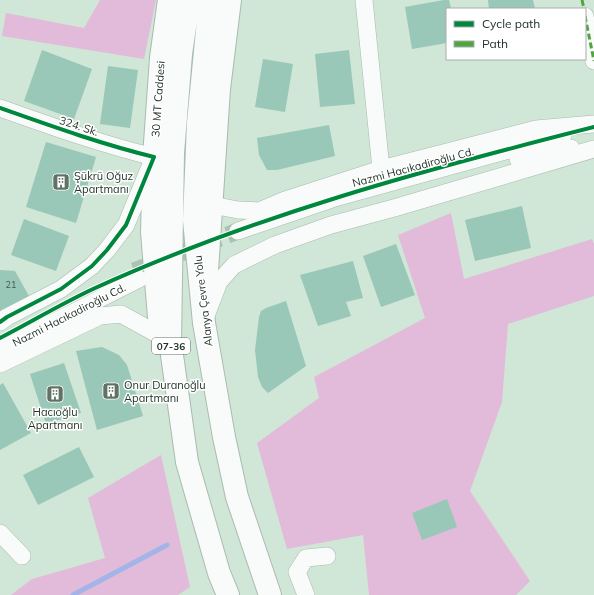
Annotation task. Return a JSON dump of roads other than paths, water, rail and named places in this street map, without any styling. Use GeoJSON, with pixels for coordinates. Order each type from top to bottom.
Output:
{"type":"FeatureCollection","features":[{"type":"Feature","properties":{"kind":"main road","name":"30 MT Caddesi"},"geometry":{"type":"LineString","coordinates":[[169,0],[161,58],[154,157],[152,232],[160,317],[170,341]]}},
{"type":"Feature","properties":{"kind":"main road","name":"07-36"},"geometry":{"type":"LineString","coordinates":[[189,0],[181,54],[172,153],[170,341],[187,462],[219,572],[228,595]]}},
{"type":"Feature","properties":{"kind":"main road","name":"Alanya Çevre Yolu"},"geometry":{"type":"LineString","coordinates":[[210,0],[198,123],[194,220],[204,323],[224,437],[237,497],[270,595]]}},
{"type":"Feature","properties":{"kind":"main road"},"geometry":{"type":"LineString","coordinates":[[204,323],[219,89],[230,0]]}},
{"type":"Feature","properties":{"kind":"street"},"geometry":{"type":"LineString","coordinates":[[364,0],[381,170]]}},
{"type":"Feature","properties":{"kind":"street"},"geometry":{"type":"LineString","coordinates":[[586,21],[594,61]]}},
{"type":"Feature","properties":{"kind":"street","name":"324. Sk."},"geometry":{"type":"LineString","coordinates":[[0,108],[118,148],[154,157]]}},
{"type":"Feature","properties":{"kind":"street"},"geometry":{"type":"LineString","coordinates":[[212,204],[238,210],[259,211],[285,200],[381,170],[536,129],[594,124]]}},
{"type":"Feature","properties":{"kind":"street","name":"Nazmi Hacıkadiroğlu Cd."},"geometry":{"type":"LineString","coordinates":[[594,127],[338,197],[240,236],[346,205],[547,152],[594,145]]}},
{"type":"Feature","properties":{"kind":"street"},"geometry":{"type":"LineString","coordinates":[[204,323],[219,282],[234,265],[274,245],[330,225],[394,208],[594,149]]}},
{"type":"Feature","properties":{"kind":"street"},"geometry":{"type":"LineString","coordinates":[[0,322],[61,289],[97,261],[126,225],[154,157]]}},
{"type":"Feature","properties":{"kind":"street","name":"Nazmi Hacıkadiroğlu Cd."},"geometry":{"type":"LineString","coordinates":[[0,338],[91,290],[136,275],[0,351]]}},
{"type":"Feature","properties":{"kind":"street","name":"Nazmi Hacıkadiroğlu Cd."},"geometry":{"type":"LineString","coordinates":[[0,364],[100,316],[121,314],[170,341]]}},
{"type":"Feature","properties":{"kind":"street"},"geometry":{"type":"LineString","coordinates":[[0,533],[22,556]]}},
{"type":"Feature","properties":{"kind":"street"},"geometry":{"type":"LineString","coordinates":[[306,595],[297,572],[306,558],[327,556]]}},
{"type":"Feature","properties":{"kind":"waterway"},"geometry":{"type":"LineString","coordinates":[[73,595],[167,545]]}},
{"type":"Feature","properties":{"kind":"tunnel"},"geometry":{"type":"LineString","coordinates":[[134,271],[238,231]]}},
{"type":"Feature","properties":{"kind":"place","name":"Şükrü Oğuz Apartmanı"},"geometry":{"type":"Point","coordinates":[61,182]}},
{"type":"Feature","properties":{"kind":"place","name":"Onur Duranoğlu Apartmanı"},"geometry":{"type":"Point","coordinates":[111,391]}},
{"type":"Feature","properties":{"kind":"place","name":"Hacıoğlu Apartmanı"},"geometry":{"type":"Point","coordinates":[55,394]}}]}
